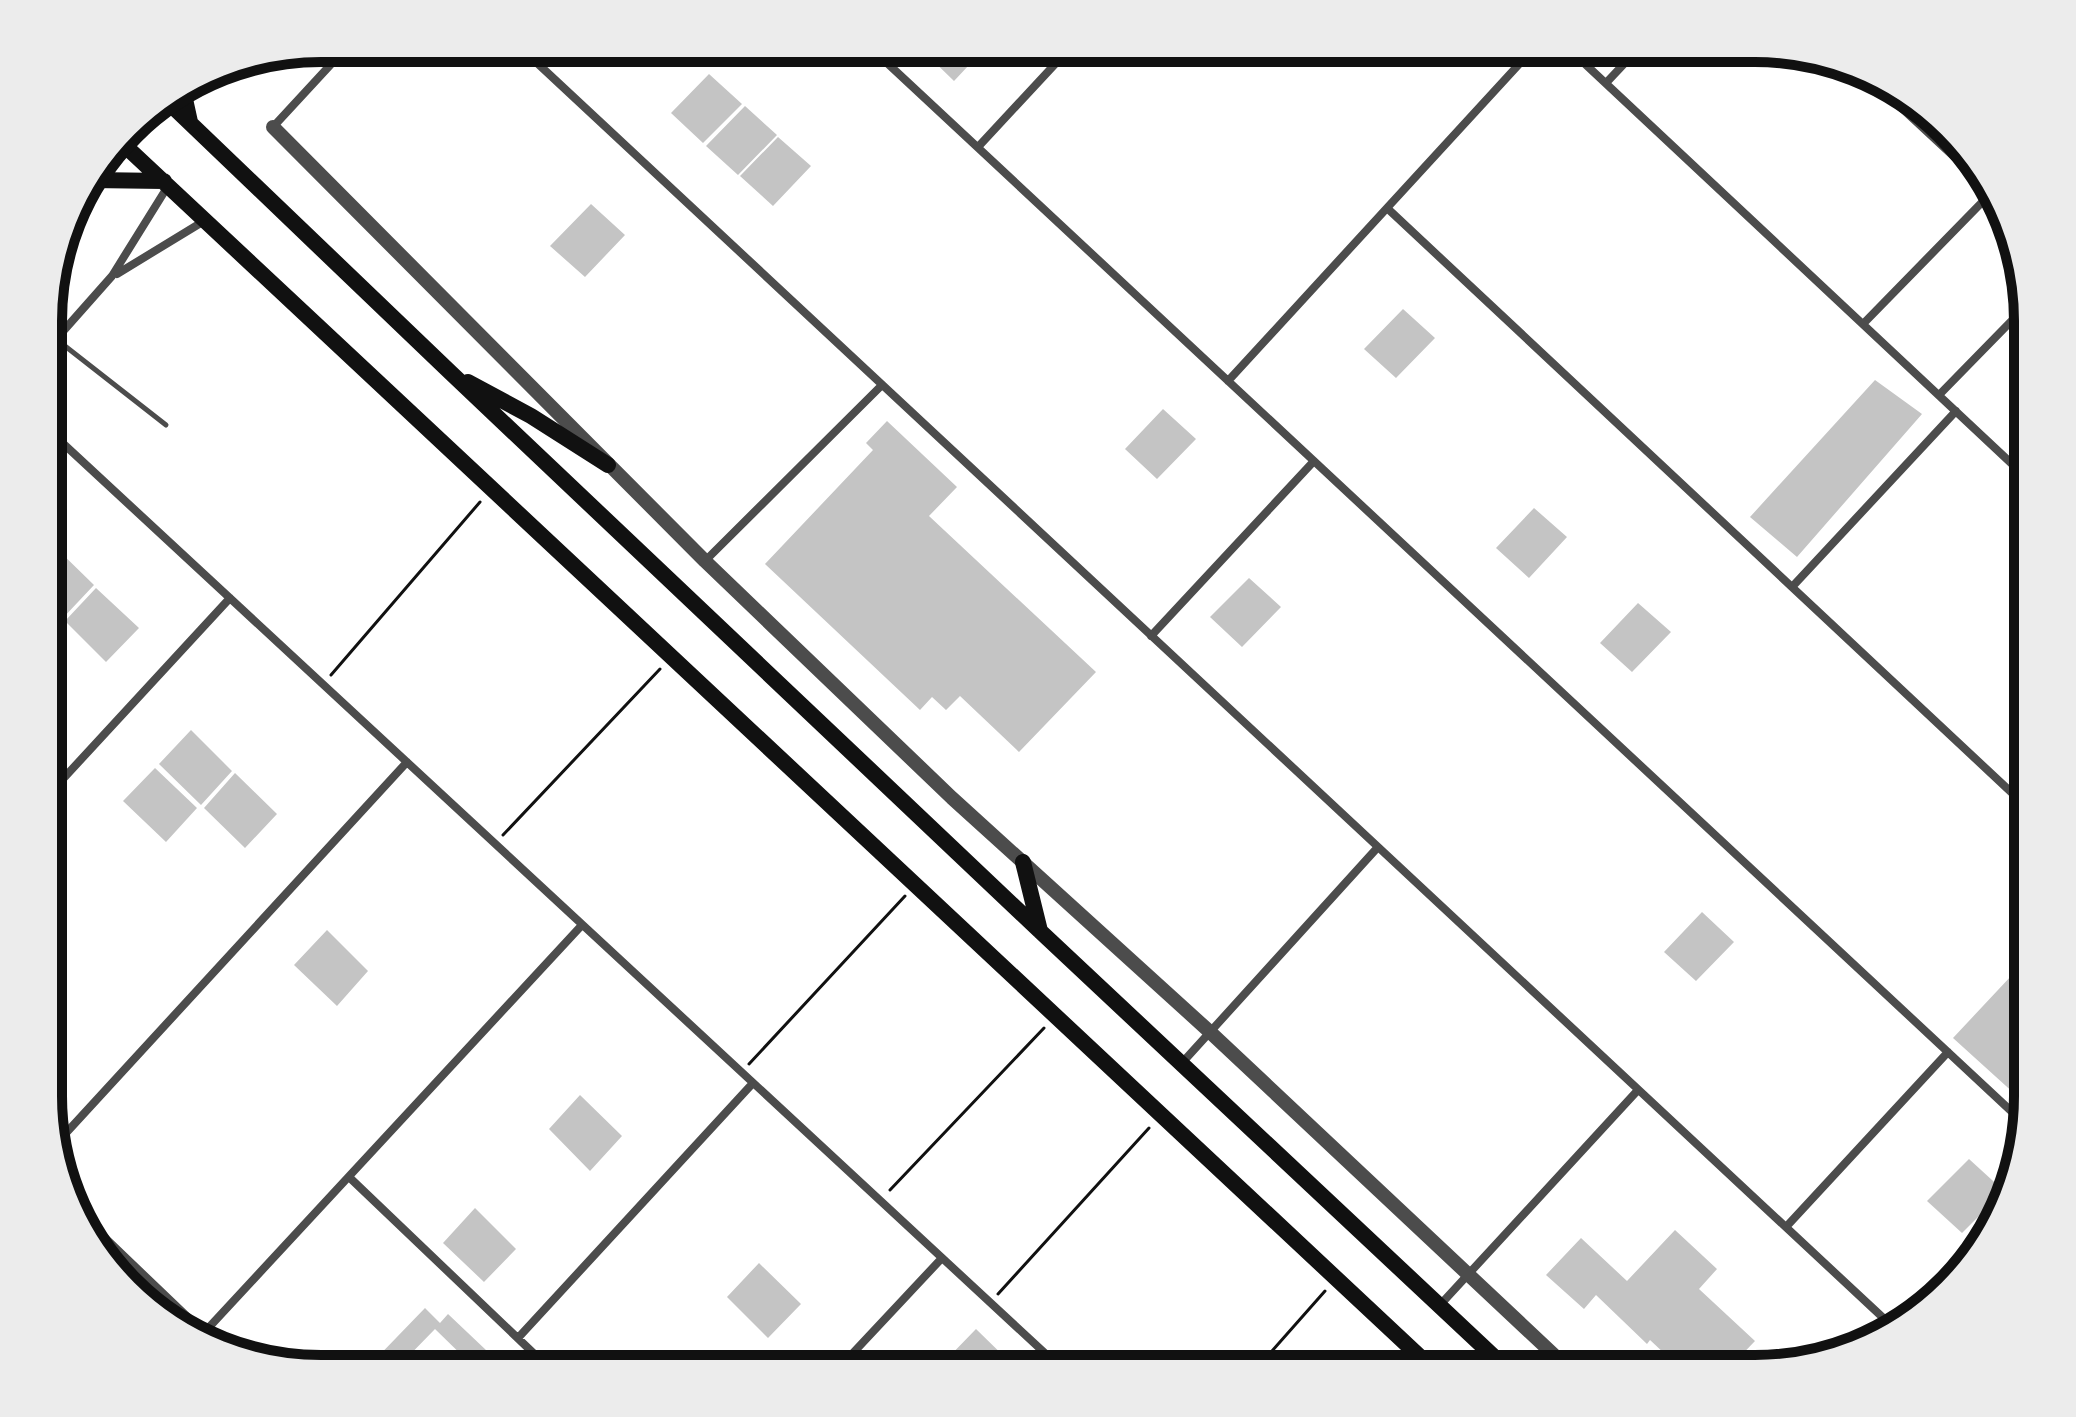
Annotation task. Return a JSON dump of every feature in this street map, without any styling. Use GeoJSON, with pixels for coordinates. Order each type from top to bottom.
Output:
{"type":"FeatureCollection","features":[{"type":"Feature","properties":{"kind":"main road"},"geometry":{"type":"LineString","coordinates":[[185,101],[190,123]]}},
{"type":"Feature","properties":{"kind":"main road"},"geometry":{"type":"LineString","coordinates":[[174,108],[1041,932],[1492,1355]]}},
{"type":"Feature","properties":{"kind":"main road"},"geometry":{"type":"LineString","coordinates":[[128,148],[1418,1355]]}},
{"type":"Feature","properties":{"kind":"main road"},"geometry":{"type":"LineString","coordinates":[[104,180],[166,183]]}},
{"type":"Feature","properties":{"kind":"main road"},"geometry":{"type":"LineString","coordinates":[[451,373],[531,416],[608,465]]}},
{"type":"Feature","properties":{"kind":"main road"},"geometry":{"type":"LineString","coordinates":[[1023,862],[1041,932]]}},
{"type":"Feature","properties":{"kind":"street"},"geometry":{"type":"LineString","coordinates":[[332,63],[273,127],[705,561],[952,798],[1210,1032],[1554,1355]]}},
{"type":"Feature","properties":{"kind":"street"},"geometry":{"type":"LineString","coordinates":[[537,63],[1885,1320]]}},
{"type":"Feature","properties":{"kind":"street"},"geometry":{"type":"LineString","coordinates":[[887,63],[2013,1113]]}},
{"type":"Feature","properties":{"kind":"street"},"geometry":{"type":"LineString","coordinates":[[978,147],[1056,63]]}},
{"type":"Feature","properties":{"kind":"street"},"geometry":{"type":"LineString","coordinates":[[1228,381],[1520,63]]}},
{"type":"Feature","properties":{"kind":"street"},"geometry":{"type":"LineString","coordinates":[[1584,63],[2013,465]]}},
{"type":"Feature","properties":{"kind":"street"},"geometry":{"type":"LineString","coordinates":[[1606,83],[1625,63]]}},
{"type":"Feature","properties":{"kind":"street"},"geometry":{"type":"LineString","coordinates":[[1902,108],[1954,155]]}},
{"type":"Feature","properties":{"kind":"street"},"geometry":{"type":"LineString","coordinates":[[62,333],[112,276],[166,183]]}},
{"type":"Feature","properties":{"kind":"street"},"geometry":{"type":"LineString","coordinates":[[1863,324],[1984,201]]}},
{"type":"Feature","properties":{"kind":"street"},"geometry":{"type":"LineString","coordinates":[[1387,208],[2013,794]]}},
{"type":"Feature","properties":{"kind":"street"},"geometry":{"type":"LineString","coordinates":[[112,276],[206,220]]}},
{"type":"Feature","properties":{"kind":"street"},"geometry":{"type":"LineString","coordinates":[[1939,395],[2013,319]]}},
{"type":"Feature","properties":{"kind":"street"},"geometry":{"type":"LineString","coordinates":[[705,561],[882,385]]}},
{"type":"Feature","properties":{"kind":"street"},"geometry":{"type":"LineString","coordinates":[[1792,587],[1956,411]]}},
{"type":"Feature","properties":{"kind":"street"},"geometry":{"type":"LineString","coordinates":[[62,445],[1046,1355]]}},
{"type":"Feature","properties":{"kind":"street"},"geometry":{"type":"LineString","coordinates":[[1151,636],[1314,461]]}},
{"type":"Feature","properties":{"kind":"street"},"geometry":{"type":"LineString","coordinates":[[63,779],[230,598]]}},
{"type":"Feature","properties":{"kind":"street"},"geometry":{"type":"LineString","coordinates":[[65,1134],[407,762]]}},
{"type":"Feature","properties":{"kind":"street"},"geometry":{"type":"LineString","coordinates":[[1181,1064],[1378,847]]}},
{"type":"Feature","properties":{"kind":"street"},"geometry":{"type":"LineString","coordinates":[[208,1329],[582,925]]}},
{"type":"Feature","properties":{"kind":"street"},"geometry":{"type":"LineString","coordinates":[[1786,1227],[1948,1052]]}},
{"type":"Feature","properties":{"kind":"street"},"geometry":{"type":"LineString","coordinates":[[518,1338],[753,1083]]}},
{"type":"Feature","properties":{"kind":"street"},"geometry":{"type":"LineString","coordinates":[[1439,1306],[1638,1090]]}},
{"type":"Feature","properties":{"kind":"street"},"geometry":{"type":"LineString","coordinates":[[349,1177],[535,1354]]}},
{"type":"Feature","properties":{"kind":"street"},"geometry":{"type":"LineString","coordinates":[[106,1239],[179,1312]]}},
{"type":"Feature","properties":{"kind":"street"},"geometry":{"type":"LineString","coordinates":[[852,1354],[942,1258]]}},
{"type":"Feature","properties":{"kind":"lane"},"geometry":{"type":"LineString","coordinates":[[62,350],[166,425]]}},
{"type":"Feature","properties":{"kind":"path"},"geometry":{"type":"LineString","coordinates":[[323,684],[492,488]]}},
{"type":"Feature","properties":{"kind":"path"},"geometry":{"type":"LineString","coordinates":[[495,844],[672,656]]}},
{"type":"Feature","properties":{"kind":"path"},"geometry":{"type":"LineString","coordinates":[[741,1072],[915,885]]}},
{"type":"Feature","properties":{"kind":"path"},"geometry":{"type":"LineString","coordinates":[[880,1201],[1055,1016]]}},
{"type":"Feature","properties":{"kind":"path"},"geometry":{"type":"LineString","coordinates":[[990,1302],[1161,1115]]}},
{"type":"Feature","properties":{"kind":"path"},"geometry":{"type":"LineString","coordinates":[[1269,1355],[1336,1279]]}},
{"type":"Feature","properties":{"kind":"building"},"geometry":{"type":"Polygon","coordinates":[[[935,63],[971,63],[954,81],[935,63]]]}},
{"type":"Feature","properties":{"kind":"building"},"geometry":{"type":"Polygon","coordinates":[[[709,74],[742,104],[703,143],[671,113],[709,74]]]}},
{"type":"Feature","properties":{"kind":"building"},"geometry":{"type":"Polygon","coordinates":[[[745,106],[777,135],[738,175],[706,146],[745,106]]]}},
{"type":"Feature","properties":{"kind":"building"},"geometry":{"type":"Polygon","coordinates":[[[778,137],[811,166],[773,206],[740,176],[778,137]]]}},
{"type":"Feature","properties":{"kind":"building"},"geometry":{"type":"Polygon","coordinates":[[[591,204],[625,235],[585,277],[550,246],[591,204]]]}},
{"type":"Feature","properties":{"kind":"building"},"geometry":{"type":"Polygon","coordinates":[[[1403,309],[1435,338],[1396,378],[1364,349],[1403,309]]]}},
{"type":"Feature","properties":{"kind":"building"},"geometry":{"type":"Polygon","coordinates":[[[1875,380],[1922,414],[1797,557],[1750,517],[1875,380]]]}},
{"type":"Feature","properties":{"kind":"building"},"geometry":{"type":"Polygon","coordinates":[[[1163,409],[1196,439],[1157,479],[1125,449],[1163,409]]]}},
{"type":"Feature","properties":{"kind":"building"},"geometry":{"type":"Polygon","coordinates":[[[887,421],[957,487],[929,516],[1096,672],[1019,752],[960,696],[946,710],[932,697],[920,710],[765,564],[873,450],[866,443],[887,421]]]}},
{"type":"Feature","properties":{"kind":"building"},"geometry":{"type":"Polygon","coordinates":[[[1534,508],[1567,537],[1529,578],[1496,548],[1534,508]]]}},
{"type":"Feature","properties":{"kind":"building"},"geometry":{"type":"Polygon","coordinates":[[[62,554],[94,585],[62,619],[62,554]]]}},
{"type":"Feature","properties":{"kind":"building"},"geometry":{"type":"Polygon","coordinates":[[[1249,578],[1281,607],[1242,647],[1210,617],[1249,578]]]}},
{"type":"Feature","properties":{"kind":"building"},"geometry":{"type":"Polygon","coordinates":[[[96,588],[139,628],[106,662],[65,621],[96,588]]]}},
{"type":"Feature","properties":{"kind":"building"},"geometry":{"type":"Polygon","coordinates":[[[1638,603],[1671,632],[1632,672],[1600,643],[1638,603]]]}},
{"type":"Feature","properties":{"kind":"building"},"geometry":{"type":"Polygon","coordinates":[[[191,730],[232,771],[201,805],[159,764],[191,730]]]}},
{"type":"Feature","properties":{"kind":"building"},"geometry":{"type":"Polygon","coordinates":[[[155,768],[197,808],[166,842],[123,801],[155,768]]]}},
{"type":"Feature","properties":{"kind":"building"},"geometry":{"type":"Polygon","coordinates":[[[235,773],[277,814],[245,848],[204,808],[235,773]]]}},
{"type":"Feature","properties":{"kind":"building"},"geometry":{"type":"Polygon","coordinates":[[[1702,912],[1734,942],[1696,981],[1664,952],[1702,912]]]}},
{"type":"Feature","properties":{"kind":"building"},"geometry":{"type":"Polygon","coordinates":[[[327,930],[368,971],[337,1006],[294,965],[327,930]]]}},
{"type":"Feature","properties":{"kind":"building"},"geometry":{"type":"Polygon","coordinates":[[[2013,974],[2013,1092],[1953,1038],[2013,974]]]}},
{"type":"Feature","properties":{"kind":"building"},"geometry":{"type":"Polygon","coordinates":[[[580,1095],[622,1136],[590,1171],[549,1129],[580,1095]]]}},
{"type":"Feature","properties":{"kind":"building"},"geometry":{"type":"Polygon","coordinates":[[[1969,1159],[1998,1185],[1988,1207],[1962,1233],[1927,1201],[1969,1159]]]}},
{"type":"Feature","properties":{"kind":"building"},"geometry":{"type":"Polygon","coordinates":[[[475,1208],[516,1249],[484,1282],[443,1243],[475,1208]]]}},
{"type":"Feature","properties":{"kind":"building"},"geometry":{"type":"Polygon","coordinates":[[[1675,1230],[1717,1269],[1699,1289],[1755,1341],[1742,1355],[1666,1355],[1650,1340],[1647,1344],[1596,1295],[1584,1309],[1546,1275],[1581,1238],[1627,1281],[1675,1230]]]}},
{"type":"Feature","properties":{"kind":"building"},"geometry":{"type":"Polygon","coordinates":[[[759,1263],[801,1304],[768,1338],[727,1297],[759,1263]]]}},
{"type":"Feature","properties":{"kind":"building"},"geometry":{"type":"Polygon","coordinates":[[[425,1308],[440,1323],[448,1314],[490,1354],[461,1354],[435,1329],[411,1354],[380,1354],[425,1308]]]}},
{"type":"Feature","properties":{"kind":"building"},"geometry":{"type":"Polygon","coordinates":[[[976,1329],[1002,1354],[951,1354],[976,1329]]]}}]}
